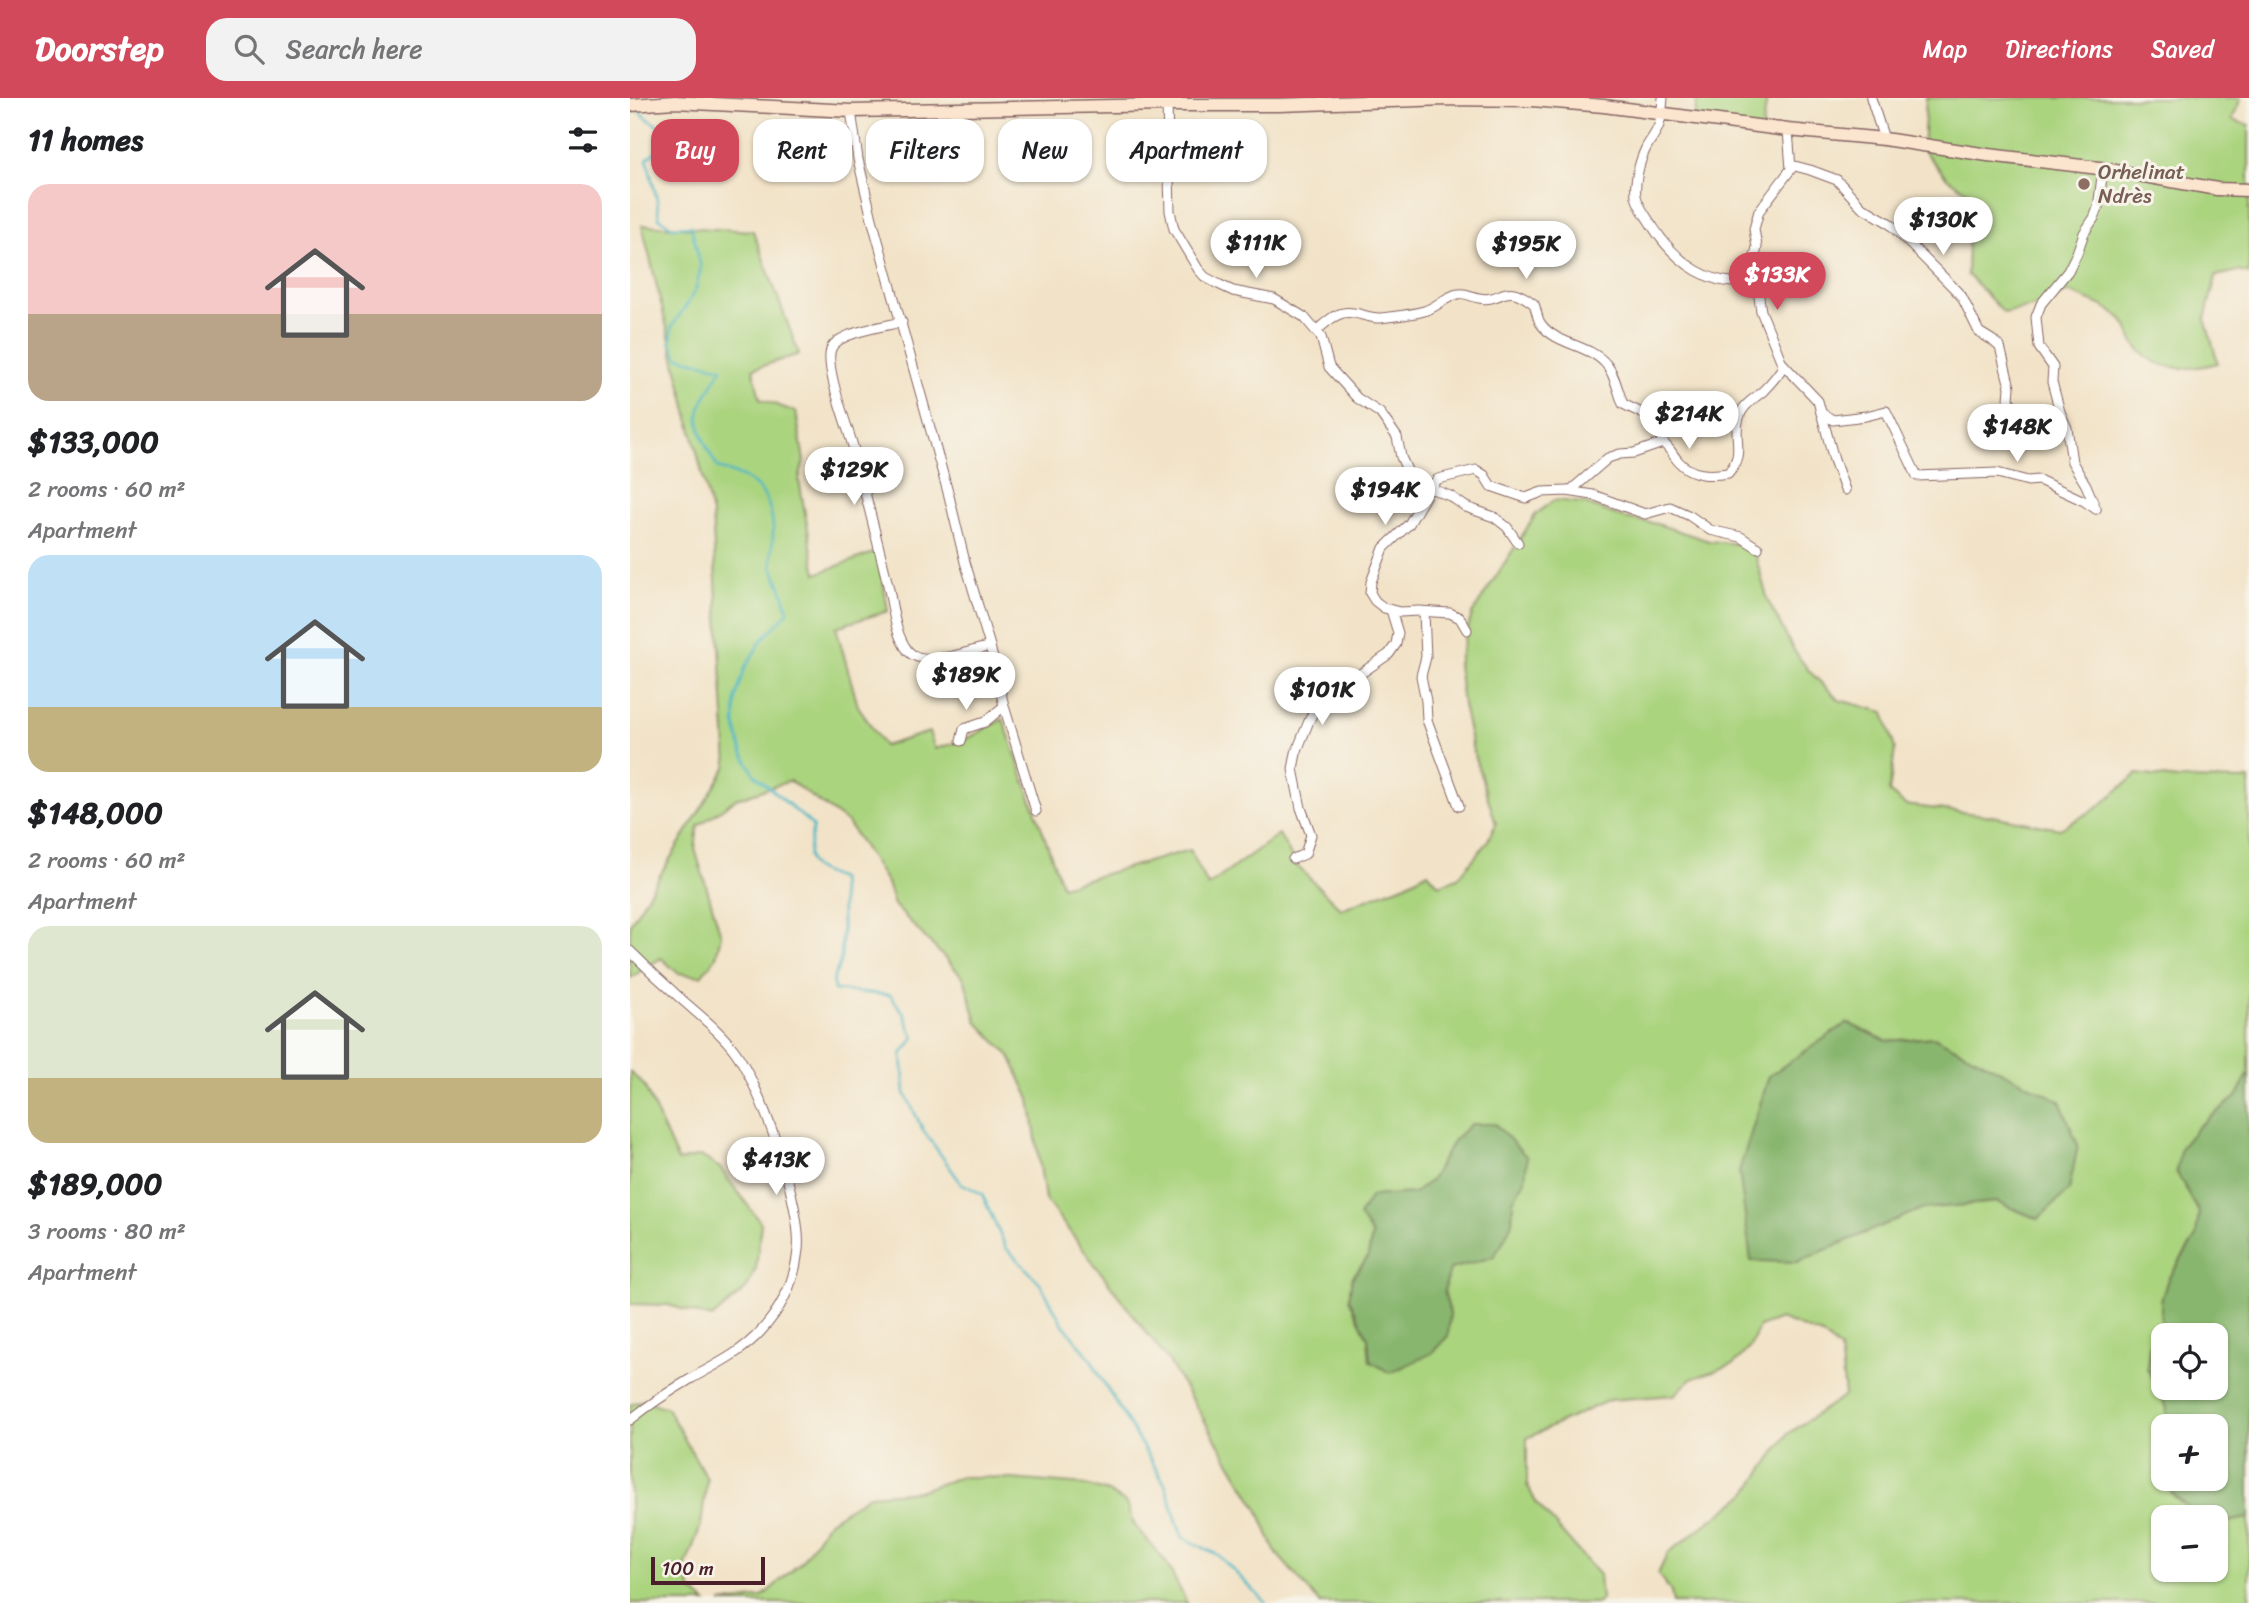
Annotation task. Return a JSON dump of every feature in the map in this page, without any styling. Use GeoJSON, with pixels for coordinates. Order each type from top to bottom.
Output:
{"type":"FeatureCollection","features":[{"type":"Feature","properties":{"kind":"main road"},"geometry":{"type":"LineString","coordinates":[[630,105],[725,101],[851,111],[1279,105],[1447,99],[1569,102],[1788,130],[1884,139],[2103,169],[2181,184],[2249,190]]}},
{"type":"Feature","properties":{"kind":"street"},"geometry":{"type":"LineString","coordinates":[[1662,98],[1660,124],[1646,149],[1639,169],[1636,195],[1641,208],[1662,241],[1688,267],[1707,277],[1734,284],[1758,280]]}},
{"type":"Feature","properties":{"kind":"street"},"geometry":{"type":"LineString","coordinates":[[1871,98],[1884,139]]}},
{"type":"Feature","properties":{"kind":"street"},"geometry":{"type":"LineString","coordinates":[[1167,105],[1170,211],[1174,229],[1198,269],[1212,281],[1233,291],[1274,299],[1304,317],[1321,337],[1329,367],[1357,398],[1380,413],[1397,437],[1401,457],[1410,477],[1450,496],[1466,508],[1494,517],[1507,527],[1518,543]]}},
{"type":"Feature","properties":{"kind":"street"},"geometry":{"type":"LineString","coordinates":[[851,111],[858,159],[872,219],[990,646],[1004,706],[1036,811]]}},
{"type":"Feature","properties":{"kind":"street"},"geometry":{"type":"LineString","coordinates":[[1788,130],[1791,169],[1759,211],[1754,229],[1757,247],[1754,262],[1761,311],[1784,365],[1818,401],[1845,490]]}},
{"type":"Feature","properties":{"kind":"street"},"geometry":{"type":"LineString","coordinates":[[1791,165],[1837,180],[1862,207],[1889,223],[1952,286],[1962,298],[1979,332],[2000,347],[2010,387],[2009,400],[2013,406],[2025,410],[2060,412]]}},
{"type":"Feature","properties":{"kind":"street"},"geometry":{"type":"LineString","coordinates":[[1821,413],[1833,419],[1886,411],[1917,476],[1997,473],[2028,481],[2039,480],[2096,509],[2073,462],[2067,428],[2052,382],[2053,367],[2039,347],[2036,317],[2041,304],[2068,271],[2084,233],[2094,218],[2098,208],[2103,169]]}},
{"type":"Feature","properties":{"kind":"street"},"geometry":{"type":"LineString","coordinates":[[1316,331],[1341,313],[1353,312],[1378,318],[1424,311],[1455,294],[1465,293],[1479,299],[1515,292],[1534,304],[1539,321],[1549,334],[1589,351],[1609,367],[1623,404],[1656,420],[1663,443],[1678,462],[1690,471],[1703,475],[1728,473],[1734,466],[1739,450],[1737,424],[1740,412],[1776,377],[1784,365]]}},
{"type":"Feature","properties":{"kind":"street"},"geometry":{"type":"LineString","coordinates":[[902,323],[845,337],[836,342],[829,356],[874,526],[896,625],[909,652],[921,659],[936,659],[990,646]]}},
{"type":"Feature","properties":{"kind":"street"},"geometry":{"type":"LineString","coordinates":[[1570,491],[1608,458],[1663,443]]}},
{"type":"Feature","properties":{"kind":"street"},"geometry":{"type":"LineString","coordinates":[[1467,630],[1460,618],[1450,614],[1400,612],[1384,608],[1370,593],[1371,582],[1384,548],[1409,524],[1438,479],[1476,470],[1484,475],[1492,486],[1526,498],[1542,492],[1570,491],[1593,495],[1645,514],[1670,507],[1710,530],[1741,537],[1758,548]]}},
{"type":"Feature","properties":{"kind":"street"},"geometry":{"type":"LineString","coordinates":[[1293,859],[1305,853],[1311,835],[1301,808],[1293,769],[1308,721],[1319,700],[1389,654],[1396,644],[1398,633],[1391,610]]}},
{"type":"Feature","properties":{"kind":"street"},"geometry":{"type":"LineString","coordinates":[[1424,611],[1426,657],[1421,676],[1427,720],[1459,806]]}},
{"type":"Feature","properties":{"kind":"street"},"geometry":{"type":"LineString","coordinates":[[961,741],[964,729],[985,722],[1004,706]]}},
{"type":"Feature","properties":{"kind":"street"},"geometry":{"type":"LineString","coordinates":[[630,951],[731,1046],[747,1070],[768,1120],[786,1178],[798,1225],[799,1248],[789,1288],[762,1331],[730,1357],[651,1403],[630,1420]]}},
{"type":"Feature","properties":{"kind":"green space"},"geometry":{"type":"Polygon","coordinates":[[[1697,98],[1767,98],[1762,131],[1694,125],[1697,98]]]}},
{"type":"Feature","properties":{"kind":"green space"},"geometry":{"type":"Polygon","coordinates":[[[1926,98],[2241,98],[2232,120],[2249,125],[2249,274],[2238,271],[2216,276],[2205,319],[2218,363],[2184,368],[2161,365],[2142,353],[2126,325],[2113,312],[2068,292],[2036,306],[2004,313],[1967,274],[1974,196],[1947,178],[1923,150],[1926,98]]]}},
{"type":"Feature","properties":{"kind":"green space"},"geometry":{"type":"Polygon","coordinates":[[[642,225],[753,231],[799,354],[753,369],[760,399],[796,412],[804,461],[799,480],[816,574],[878,551],[888,611],[836,627],[858,706],[884,746],[929,732],[935,749],[965,740],[1003,719],[1062,886],[1190,850],[1208,886],[1279,834],[1296,865],[1341,909],[1406,884],[1428,872],[1439,885],[1458,878],[1487,842],[1496,824],[1473,751],[1458,664],[1472,614],[1536,514],[1554,500],[1583,503],[1624,518],[1657,524],[1709,541],[1738,544],[1754,551],[1768,601],[1793,649],[1809,671],[1839,700],[1884,712],[1895,749],[1889,792],[1905,805],[1992,816],[2060,829],[2097,808],[2137,774],[2178,779],[2249,780],[2249,1073],[2236,1097],[2199,1126],[2176,1171],[2199,1212],[2196,1237],[2168,1279],[2161,1301],[2161,1323],[2151,1323],[2147,1368],[2151,1376],[2151,1400],[2163,1400],[2167,1408],[2166,1414],[2151,1414],[2151,1491],[2170,1491],[2185,1505],[2151,1505],[2151,1582],[2228,1582],[2228,1522],[2249,1518],[2249,1603],[1673,1603],[1671,1592],[1658,1574],[1668,1553],[1747,1493],[1788,1434],[1845,1395],[1840,1349],[1822,1335],[1780,1319],[1759,1327],[1750,1347],[1734,1364],[1691,1379],[1674,1395],[1609,1400],[1527,1438],[1527,1485],[1537,1504],[1599,1575],[1601,1599],[1598,1603],[1320,1603],[1276,1553],[1258,1509],[1169,1362],[1045,1199],[1030,1099],[1010,1056],[977,1022],[964,978],[894,905],[887,883],[848,823],[790,781],[736,799],[698,826],[695,849],[721,935],[716,957],[701,976],[678,973],[661,958],[630,978],[630,924],[727,766],[712,514],[642,225]],[[1847,1023],[1797,1262],[1921,1209],[1997,1202],[2038,1219],[1934,1037],[1887,1041],[1847,1023]],[[1454,1140],[1431,1180],[1372,1235],[1368,1257],[1352,1278],[1349,1299],[1368,1338],[1370,1361],[1450,1314],[1444,1291],[1450,1269],[1493,1257],[1512,1223],[1513,1201],[1525,1180],[1454,1140]]]}},
{"type":"Feature","properties":{"kind":"green space"},"geometry":{"type":"Polygon","coordinates":[[[1847,1023],[1887,1041],[1934,1037],[2060,1101],[2078,1145],[2069,1190],[2038,1219],[1997,1202],[1921,1209],[1797,1262],[1751,1261],[1739,1171],[1769,1076],[1847,1023]]]}},
{"type":"Feature","properties":{"kind":"green space"},"geometry":{"type":"Polygon","coordinates":[[[630,1072],[644,1085],[678,1161],[701,1156],[720,1168],[761,1223],[756,1268],[747,1288],[712,1318],[668,1305],[630,1304],[630,1072]]]}},
{"type":"Feature","properties":{"kind":"green space"},"geometry":{"type":"Polygon","coordinates":[[[2249,1073],[2249,1518],[2228,1522],[2228,1505],[2186,1505],[2172,1492],[2228,1491],[2228,1414],[2166,1414],[2167,1408],[2163,1400],[2228,1400],[2228,1323],[2161,1323],[2161,1301],[2168,1279],[2196,1237],[2199,1212],[2176,1171],[2181,1147],[2199,1126],[2236,1097],[2249,1073]]]}},
{"type":"Feature","properties":{"kind":"green space"},"geometry":{"type":"Polygon","coordinates":[[[1471,1124],[1495,1124],[1527,1157],[1525,1180],[1513,1201],[1512,1223],[1493,1257],[1450,1269],[1444,1291],[1450,1314],[1448,1336],[1432,1353],[1390,1373],[1370,1361],[1368,1338],[1349,1299],[1352,1278],[1368,1257],[1372,1235],[1359,1216],[1371,1196],[1414,1193],[1431,1180],[1454,1140],[1471,1124]]]}},
{"type":"Feature","properties":{"kind":"green space"},"geometry":{"type":"Polygon","coordinates":[[[2151,1341],[2151,1376],[2147,1368],[2151,1341]]]}},
{"type":"Feature","properties":{"kind":"green space"},"geometry":{"type":"Polygon","coordinates":[[[644,1400],[667,1408],[707,1479],[701,1525],[685,1568],[691,1590],[706,1603],[630,1603],[630,1405],[644,1400]]]}},
{"type":"Feature","properties":{"kind":"green space"},"geometry":{"type":"Polygon","coordinates":[[[961,1477],[1086,1485],[1108,1492],[1126,1503],[1135,1526],[1166,1562],[1187,1603],[721,1603],[762,1597],[802,1561],[828,1522],[869,1495],[918,1491],[961,1477]]]}},
{"type":"Feature","properties":{"kind":"waterway"},"geometry":{"type":"LineString","coordinates":[[638,111],[659,127],[660,147],[647,159],[659,218],[672,227],[691,226],[701,267],[696,288],[672,326],[671,343],[678,357],[722,368],[700,409],[701,432],[718,468],[741,476],[757,487],[768,503],[771,514],[772,565],[788,612],[761,641],[745,668],[736,697],[735,723],[742,752],[755,775],[813,826],[809,848],[810,862],[818,870],[840,879],[842,948],[834,990],[890,995],[904,1014],[914,1038],[902,1054],[905,1093],[923,1130],[961,1183],[982,1194],[1006,1248],[1040,1283],[1062,1323],[1091,1359],[1165,1484],[1182,1537],[1218,1555],[1266,1603]]}},
{"type":"Feature","properties":{"kind":"place","name":"Orhelinat Ndrès"},"geometry":{"type":"Point","coordinates":[2084,184]}}]}
